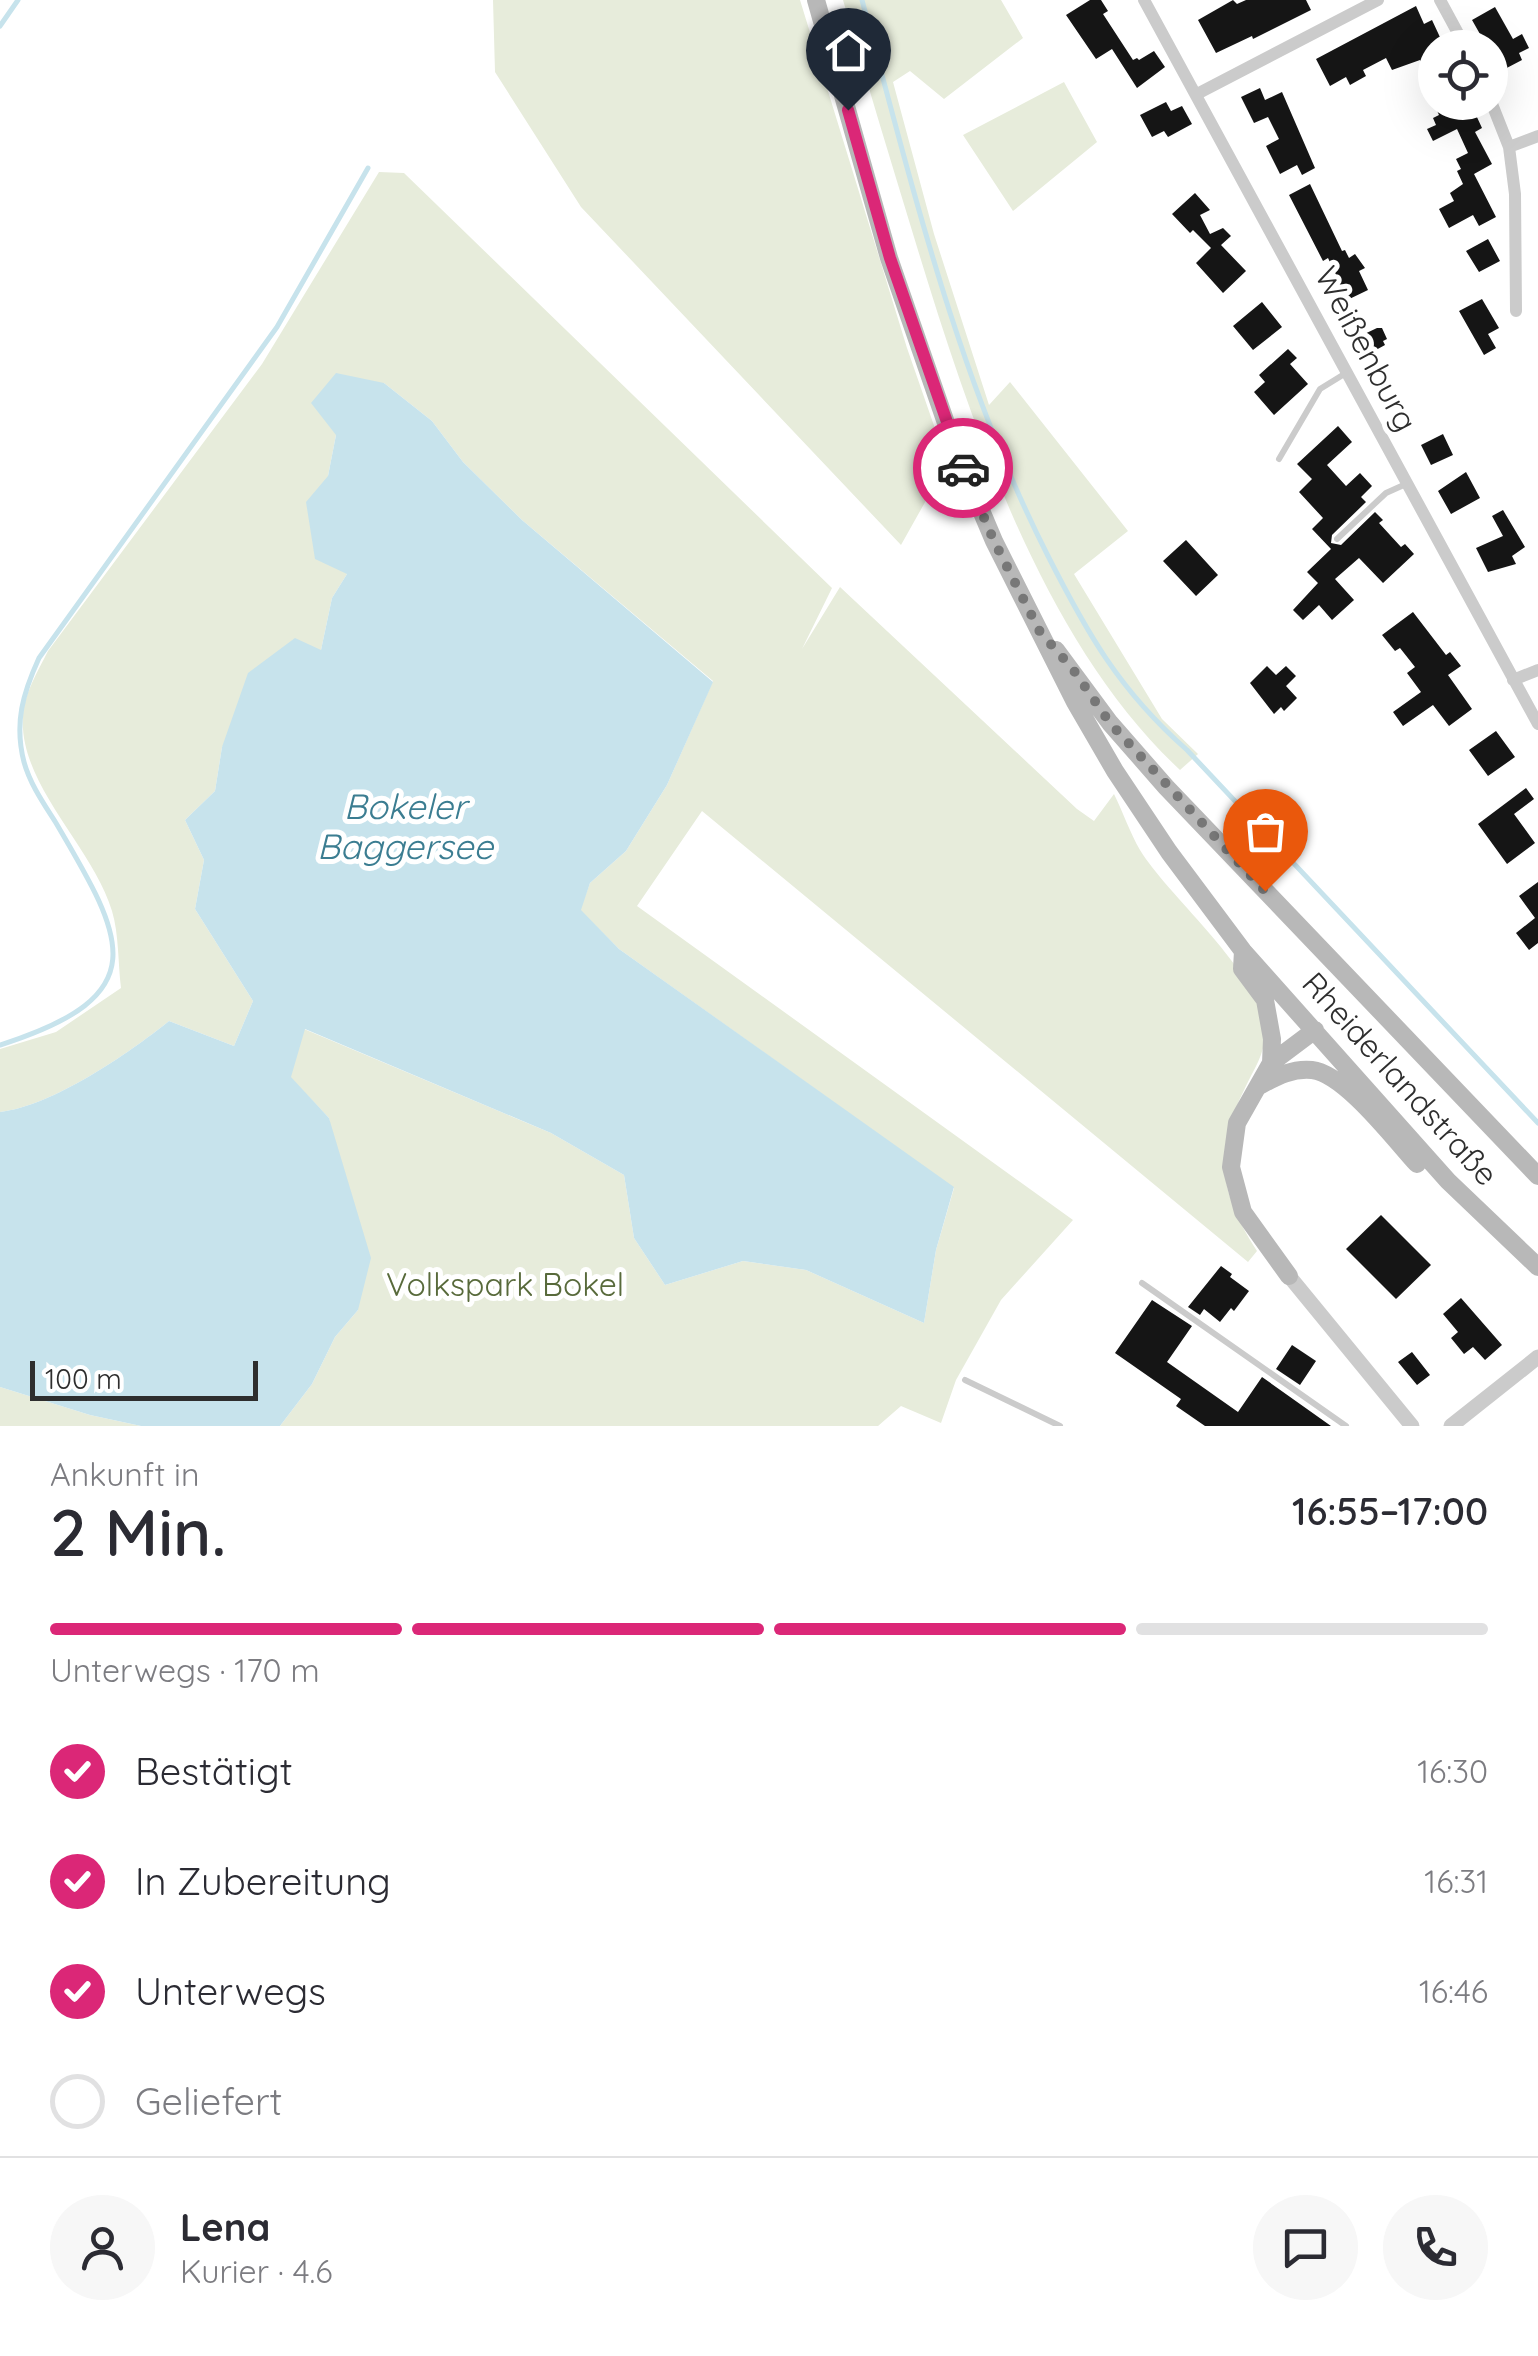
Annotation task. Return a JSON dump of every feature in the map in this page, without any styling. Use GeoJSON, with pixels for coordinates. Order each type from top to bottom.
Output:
{"type":"FeatureCollection","features":[{"type":"Feature","properties":{"kind":"main road","name":"Rheiderlandstraße"},"geometry":{"type":"LineString","coordinates":[[816,0],[890,258],[955,449],[994,541],[1075,702],[1169,852],[1243,951],[1448,1181],[1538,1267]]}},
{"type":"Feature","properties":{"kind":"main road"},"geometry":{"type":"LineString","coordinates":[[1040,632],[1072,668],[1110,723],[1166,787],[1538,1176]]}},
{"type":"Feature","properties":{"kind":"main road"},"geometry":{"type":"LineString","coordinates":[[1243,951],[1242,969],[1265,1000],[1270,1018],[1271,1063]]}},
{"type":"Feature","properties":{"kind":"main road"},"geometry":{"type":"LineString","coordinates":[[1288,1276],[1243,1212],[1231,1167],[1237,1123],[1271,1063],[1315,1030]]}},
{"type":"Feature","properties":{"kind":"main road"},"geometry":{"type":"LineString","coordinates":[[1259,1086],[1297,1070],[1329,1075],[1424,1171],[1448,1181]]}},
{"type":"Feature","properties":{"kind":"street","name":"Weißenburg"},"geometry":{"type":"LineString","coordinates":[[1144,0],[1538,724]]}},
{"type":"Feature","properties":{"kind":"street"},"geometry":{"type":"LineString","coordinates":[[1197,94],[1378,0]]}},
{"type":"Feature","properties":{"kind":"street"},"geometry":{"type":"LineString","coordinates":[[1440,0],[1456,30]]}},
{"type":"Feature","properties":{"kind":"street"},"geometry":{"type":"LineString","coordinates":[[1498,120],[1509,147],[1515,194],[1516,311]]}},
{"type":"Feature","properties":{"kind":"street"},"geometry":{"type":"LineString","coordinates":[[1509,147],[1538,136]]}},
{"type":"Feature","properties":{"kind":"street"},"geometry":{"type":"LineString","coordinates":[[1513,680],[1538,670]]}},
{"type":"Feature","properties":{"kind":"street"},"geometry":{"type":"LineString","coordinates":[[1288,1276],[1412,1426]]}},
{"type":"Feature","properties":{"kind":"street"},"geometry":{"type":"LineString","coordinates":[[1451,1426],[1538,1357]]}},
{"type":"Feature","properties":{"kind":"lane"},"geometry":{"type":"LineString","coordinates":[[1279,459],[1320,390],[1347,372]]}},
{"type":"Feature","properties":{"kind":"lane"},"geometry":{"type":"LineString","coordinates":[[1337,539],[1386,493],[1408,484]]}},
{"type":"Feature","properties":{"kind":"lane"},"geometry":{"type":"LineString","coordinates":[[1142,1284],[1346,1426]]}},
{"type":"Feature","properties":{"kind":"lane"},"geometry":{"type":"LineString","coordinates":[[965,1380],[1060,1426]]}},
{"type":"Feature","properties":{"kind":"green space"},"geometry":{"type":"Polygon","coordinates":[[[493,0],[800,0],[907,348],[947,463],[901,545],[581,207],[495,72],[493,0]]]}},
{"type":"Feature","properties":{"kind":"green space"},"geometry":{"type":"Polygon","coordinates":[[[843,0],[1001,0],[1023,38],[944,99],[910,71],[893,82],[934,234],[989,405],[1010,382],[1128,531],[1074,574],[1162,719],[1198,754],[1180,770],[1132,718],[1089,659],[1017,526],[938,315],[843,0]]]}},
{"type":"Feature","properties":{"kind":"green space"},"geometry":{"type":"Polygon","coordinates":[[[1064,82],[1097,142],[1013,211],[963,135],[1064,82]]]}},
{"type":"Feature","properties":{"kind":"green space","name":"Volkspark Bokel"},"geometry":{"type":"Polygon","coordinates":[[[379,172],[404,173],[832,588],[802,649],[840,587],[1077,809],[1094,821],[1114,794],[1140,850],[1232,961],[1260,1009],[1264,1046],[1235,1111],[1225,1152],[1228,1190],[1257,1251],[1248,1262],[702,811],[637,906],[1073,1220],[1001,1300],[956,1380],[941,1423],[901,1406],[878,1426],[280,1426],[312,1384],[335,1337],[358,1310],[329,1118],[290,1077],[304,1029],[551,1133],[624,1175],[634,1238],[665,1285],[743,1261],[806,1270],[924,1323],[936,1250],[954,1188],[619,949],[580,910],[590,883],[626,851],[667,785],[713,681],[522,520],[463,462],[432,421],[384,383],[336,435],[328,476],[347,574],[332,598],[321,650],[222,747],[215,791],[185,820],[204,860],[195,909],[253,1001],[234,1046],[169,1021],[111,1063],[66,1089],[21,1108],[0,1112],[0,1049],[56,1032],[121,988],[114,920],[103,887],[32,766],[23,716],[29,691],[48,651],[262,364],[379,172]]]}},
{"type":"Feature","properties":{"kind":"green space"},"geometry":{"type":"Polygon","coordinates":[[[0,1387],[90,1415],[141,1426],[0,1426],[0,1387]]]}},
{"type":"Feature","properties":{"kind":"water","name":"Bokeler Baggersee"},"geometry":{"type":"Polygon","coordinates":[[[336,373],[384,383],[432,421],[463,462],[522,520],[713,682],[667,785],[626,851],[590,883],[581,910],[619,949],[954,1187],[936,1250],[924,1323],[806,1270],[743,1261],[665,1285],[634,1238],[624,1175],[551,1133],[305,1029],[291,1077],[329,1118],[371,1258],[358,1310],[335,1337],[312,1384],[280,1426],[141,1426],[0,1387],[0,1112],[21,1108],[66,1089],[111,1063],[169,1021],[234,1046],[253,1001],[195,909],[204,860],[185,820],[215,791],[222,747],[248,673],[295,638],[321,650],[332,598],[347,574],[315,559],[306,502],[328,476],[336,435],[311,403],[336,373]]]}},
{"type":"Feature","properties":{"kind":"building"},"geometry":{"type":"Polygon","coordinates":[[[1090,0],[1101,0],[1108,11],[1103,14],[1133,60],[1154,51],[1165,67],[1137,88],[1112,49],[1096,59],[1066,15],[1090,0]]]}},
{"type":"Feature","properties":{"kind":"building"},"geometry":{"type":"Polygon","coordinates":[[[1233,0],[1237,4],[1246,0],[1306,0],[1311,10],[1216,53],[1198,20],[1233,0]]]}},
{"type":"Feature","properties":{"kind":"building"},"geometry":{"type":"Polygon","coordinates":[[[1416,6],[1424,24],[1432,20],[1437,30],[1418,30],[1418,61],[1392,70],[1386,58],[1363,70],[1366,76],[1350,85],[1346,77],[1330,86],[1316,59],[1416,6]]]}},
{"type":"Feature","properties":{"kind":"building"},"geometry":{"type":"Polygon","coordinates":[[[1495,7],[1508,30],[1478,30],[1472,20],[1495,7]]]}},
{"type":"Feature","properties":{"kind":"building"},"geometry":{"type":"Polygon","coordinates":[[[1508,30],[1513,39],[1522,34],[1529,48],[1519,53],[1522,60],[1508,67],[1508,30]]]}},
{"type":"Feature","properties":{"kind":"building"},"geometry":{"type":"Polygon","coordinates":[[[1260,88],[1265,100],[1282,92],[1315,168],[1302,175],[1297,165],[1280,174],[1266,146],[1279,139],[1268,117],[1254,123],[1241,97],[1260,88]]]}},
{"type":"Feature","properties":{"kind":"building"},"geometry":{"type":"Polygon","coordinates":[[[1166,102],[1171,111],[1182,106],[1192,124],[1168,137],[1164,131],[1152,137],[1140,115],[1166,102]]]}},
{"type":"Feature","properties":{"kind":"building"},"geometry":{"type":"Polygon","coordinates":[[[1434,120],[1478,120],[1482,128],[1475,132],[1492,164],[1474,174],[1496,217],[1479,226],[1473,215],[1449,228],[1439,209],[1454,201],[1450,193],[1463,184],[1456,159],[1468,153],[1457,129],[1433,141],[1427,129],[1436,125],[1434,120]]]}},
{"type":"Feature","properties":{"kind":"building"},"geometry":{"type":"Polygon","coordinates":[[[1310,184],[1342,251],[1349,258],[1355,254],[1365,268],[1359,271],[1368,290],[1341,303],[1332,285],[1339,281],[1328,258],[1323,261],[1289,195],[1310,184]]]}},
{"type":"Feature","properties":{"kind":"building"},"geometry":{"type":"Polygon","coordinates":[[[1195,193],[1210,210],[1200,215],[1210,234],[1223,228],[1231,236],[1221,245],[1246,271],[1223,293],[1196,263],[1211,248],[1172,214],[1195,193]]]}},
{"type":"Feature","properties":{"kind":"building"},"geometry":{"type":"Polygon","coordinates":[[[1488,239],[1500,261],[1479,272],[1466,251],[1488,239]]]}},
{"type":"Feature","properties":{"kind":"building"},"geometry":{"type":"Polygon","coordinates":[[[1482,299],[1499,328],[1488,334],[1496,348],[1484,355],[1459,311],[1482,299]]]}},
{"type":"Feature","properties":{"kind":"building"},"geometry":{"type":"Polygon","coordinates":[[[1262,302],[1282,327],[1253,350],[1233,326],[1262,302]]]}},
{"type":"Feature","properties":{"kind":"building"},"geometry":{"type":"Polygon","coordinates":[[[1382,328],[1387,339],[1383,341],[1385,345],[1365,356],[1356,338],[1382,328]]]}},
{"type":"Feature","properties":{"kind":"building"},"geometry":{"type":"Polygon","coordinates":[[[1288,349],[1297,358],[1290,364],[1308,384],[1274,415],[1254,392],[1265,382],[1259,375],[1288,349]]]}},
{"type":"Feature","properties":{"kind":"building"},"geometry":{"type":"Polygon","coordinates":[[[1338,426],[1352,442],[1327,465],[1346,486],[1360,473],[1372,486],[1361,497],[1366,502],[1332,535],[1331,543],[1341,545],[1375,512],[1383,520],[1379,523],[1401,547],[1405,544],[1414,554],[1383,583],[1359,558],[1335,579],[1354,600],[1332,620],[1319,605],[1303,620],[1293,610],[1318,583],[1307,572],[1331,549],[1312,529],[1323,518],[1299,492],[1312,479],[1297,464],[1338,426]]]}},
{"type":"Feature","properties":{"kind":"building"},"geometry":{"type":"Polygon","coordinates":[[[1443,434],[1453,455],[1431,465],[1421,445],[1443,434]]]}},
{"type":"Feature","properties":{"kind":"building"},"geometry":{"type":"Polygon","coordinates":[[[1466,472],[1480,498],[1451,514],[1438,491],[1466,472]]]}},
{"type":"Feature","properties":{"kind":"building"},"geometry":{"type":"Polygon","coordinates":[[[1503,510],[1525,547],[1512,556],[1516,564],[1488,572],[1476,548],[1503,536],[1492,516],[1503,510]]]}},
{"type":"Feature","properties":{"kind":"building"},"geometry":{"type":"Polygon","coordinates":[[[1186,540],[1218,575],[1196,596],[1163,561],[1186,540]]]}},
{"type":"Feature","properties":{"kind":"building"},"geometry":{"type":"Polygon","coordinates":[[[1413,612],[1446,655],[1450,652],[1461,666],[1448,675],[1472,709],[1449,726],[1433,705],[1403,726],[1393,712],[1421,692],[1407,673],[1415,667],[1400,648],[1395,651],[1382,635],[1413,612]]]}},
{"type":"Feature","properties":{"kind":"building"},"geometry":{"type":"Polygon","coordinates":[[[1267,666],[1276,675],[1286,666],[1296,676],[1286,686],[1297,698],[1284,711],[1281,707],[1274,714],[1250,683],[1267,666]]]}},
{"type":"Feature","properties":{"kind":"building"},"geometry":{"type":"Polygon","coordinates":[[[1496,731],[1515,757],[1488,776],[1469,750],[1496,731]]]}},
{"type":"Feature","properties":{"kind":"building"},"geometry":{"type":"Polygon","coordinates":[[[1526,788],[1534,799],[1514,814],[1535,843],[1507,864],[1478,824],[1526,788]]]}},
{"type":"Feature","properties":{"kind":"building"},"geometry":{"type":"Polygon","coordinates":[[[1538,882],[1538,943],[1529,950],[1516,933],[1535,918],[1519,896],[1538,882]]]}},
{"type":"Feature","properties":{"kind":"building"},"geometry":{"type":"Polygon","coordinates":[[[1381,1215],[1431,1265],[1396,1299],[1346,1249],[1381,1215]]]}},
{"type":"Feature","properties":{"kind":"building"},"geometry":{"type":"Polygon","coordinates":[[[1221,1266],[1249,1291],[1220,1322],[1204,1309],[1200,1315],[1188,1307],[1221,1266]]]}},
{"type":"Feature","properties":{"kind":"building"},"geometry":{"type":"Polygon","coordinates":[[[1461,1298],[1502,1345],[1485,1360],[1473,1347],[1464,1354],[1451,1338],[1458,1332],[1443,1314],[1461,1298]]]}},
{"type":"Feature","properties":{"kind":"building"},"geometry":{"type":"Polygon","coordinates":[[[1152,1300],[1192,1326],[1167,1362],[1238,1412],[1262,1377],[1331,1426],[1205,1426],[1176,1406],[1181,1399],[1115,1353],[1152,1300]]]}},
{"type":"Feature","properties":{"kind":"building"},"geometry":{"type":"Polygon","coordinates":[[[1292,1345],[1316,1361],[1300,1385],[1276,1369],[1292,1345]]]}},
{"type":"Feature","properties":{"kind":"building"},"geometry":{"type":"Polygon","coordinates":[[[1412,1352],[1430,1375],[1417,1385],[1398,1362],[1412,1352]]]}},
{"type":"Feature","properties":{"kind":"waterway"},"geometry":{"type":"LineString","coordinates":[[0,26],[18,0]]}},
{"type":"Feature","properties":{"kind":"waterway"},"geometry":{"type":"LineString","coordinates":[[862,0],[919,212],[963,351],[1016,487],[1091,635],[1123,682],[1163,728],[1538,1123]]}},
{"type":"Feature","properties":{"kind":"waterway"},"geometry":{"type":"LineString","coordinates":[[0,1045],[50,1026],[85,1006],[105,984],[113,959],[110,931],[98,900],[24,762],[20,721],[33,671],[277,327],[368,168]]}},
{"type":"Feature","properties":{"kind":"way so far"},"geometry":{"type":"LineString","coordinates":[[963,468],[1040,632],[1072,668],[1110,723],[1265,891]]}},
{"type":"Feature","properties":{"kind":"route"},"geometry":{"type":"LineString","coordinates":[[848,110],[920,353],[963,468]]}}]}
